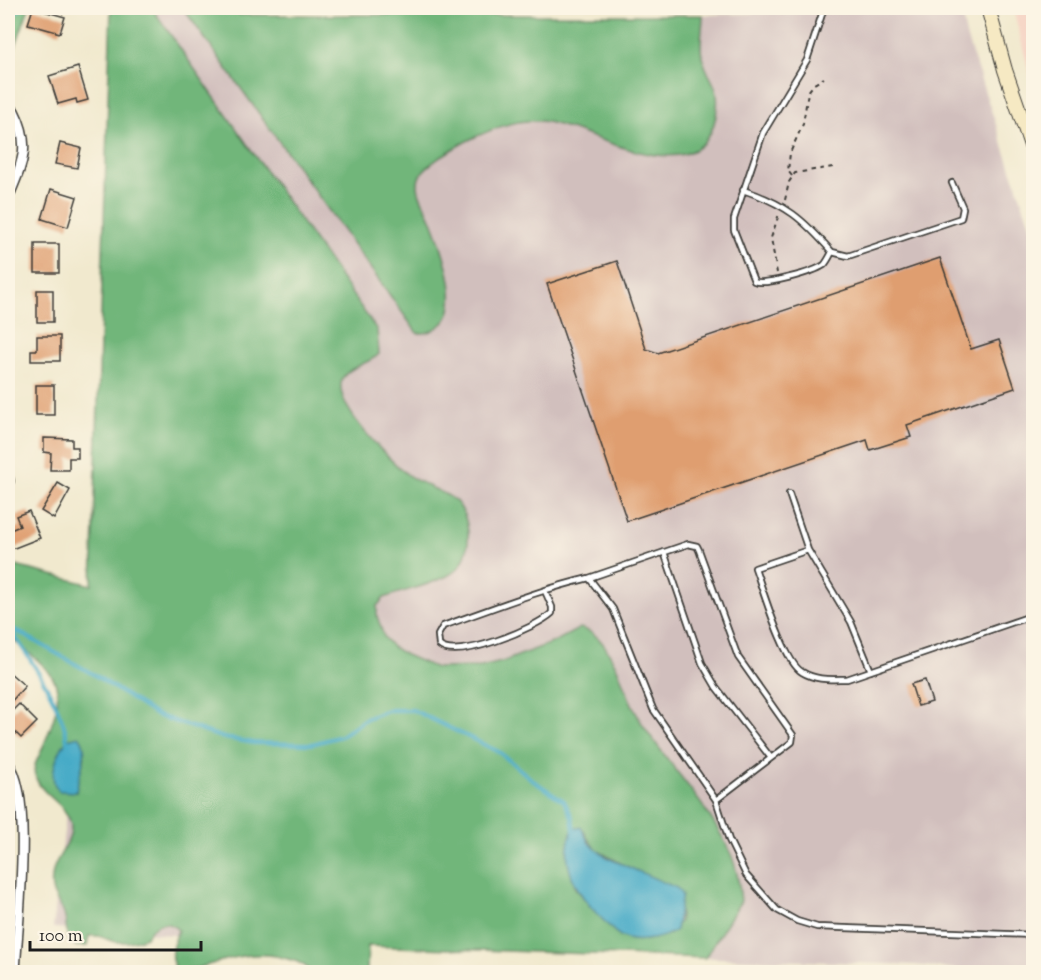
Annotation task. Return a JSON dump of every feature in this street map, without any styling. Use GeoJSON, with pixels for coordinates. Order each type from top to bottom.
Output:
{"type":"FeatureCollection","features":[{"type":"Feature","properties":{"kind":"street"},"geometry":{"type":"LineString","coordinates":[[988,8],[1005,70],[1034,154]]}},
{"type":"Feature","properties":{"kind":"street"},"geometry":{"type":"LineString","coordinates":[[8,198],[24,150],[24,131],[14,111]]}},
{"type":"Feature","properties":{"kind":"street"},"geometry":{"type":"LineString","coordinates":[[8,763],[21,799],[22,830],[15,972]]}},
{"type":"Feature","properties":{"kind":"lane"},"geometry":{"type":"LineString","coordinates":[[824,8],[807,60],[763,133],[733,224],[754,281],[758,283],[773,282],[824,265],[832,252]]}},
{"type":"Feature","properties":{"kind":"lane"},"geometry":{"type":"LineString","coordinates":[[743,190],[791,210],[805,221],[832,252],[848,256],[961,218],[963,208],[952,183]]}},
{"type":"Feature","properties":{"kind":"lane"},"geometry":{"type":"LineString","coordinates":[[789,494],[808,550],[851,622],[871,671]]}},
{"type":"Feature","properties":{"kind":"lane"},"geometry":{"type":"LineString","coordinates":[[545,591],[552,607],[552,613],[532,626],[478,646],[447,650],[439,645],[438,635],[443,626],[545,591],[589,578],[664,552],[693,544],[699,550],[738,657],[793,735],[792,742],[716,800]]}},
{"type":"Feature","properties":{"kind":"lane"},"geometry":{"type":"LineString","coordinates":[[808,550],[755,568],[784,646],[800,671],[820,680],[847,679],[1034,615]]}},
{"type":"Feature","properties":{"kind":"lane"},"geometry":{"type":"LineString","coordinates":[[664,552],[702,663],[716,687],[771,758]]}},
{"type":"Feature","properties":{"kind":"lane"},"geometry":{"type":"LineString","coordinates":[[589,578],[614,609],[652,709],[716,800],[729,840],[746,875],[777,910],[796,921],[817,927],[1034,935]]}},
{"type":"Feature","properties":{"kind":"path"},"geometry":{"type":"LineString","coordinates":[[792,176],[788,171],[788,160],[803,124],[806,97],[814,84],[824,78]]}},
{"type":"Feature","properties":{"kind":"path"},"geometry":{"type":"LineString","coordinates":[[785,200],[792,176],[800,171],[833,166]]}},
{"type":"Feature","properties":{"kind":"path"},"geometry":{"type":"LineString","coordinates":[[777,273],[771,238],[780,212]]}},
{"type":"Feature","properties":{"kind":"shaded area"},"geometry":{"type":"Polygon","coordinates":[[[111,8],[235,8],[240,15],[703,15],[804,12],[817,8],[960,8],[967,39],[1033,234],[1033,972],[988,972],[914,965],[368,946],[53,928],[92,586],[111,8]]]}},
{"type":"Feature","properties":{"kind":"shaded area"},"geometry":{"type":"Polygon","coordinates":[[[1013,8],[1033,8],[1033,87],[1029,72],[1013,8]]]}},
{"type":"Feature","properties":{"kind":"green space"},"geometry":{"type":"Polygon","coordinates":[[[8,8],[29,8],[8,67],[8,8]]]}},
{"type":"Feature","properties":{"kind":"green space"},"geometry":{"type":"Polygon","coordinates":[[[111,8],[152,8],[377,330],[379,354],[349,371],[342,380],[341,390],[354,417],[377,445],[408,475],[455,501],[464,513],[468,543],[462,562],[457,569],[441,579],[384,598],[377,606],[377,616],[384,637],[392,647],[436,668],[481,667],[502,662],[556,641],[580,628],[593,633],[610,654],[640,720],[708,813],[726,844],[736,872],[741,901],[705,958],[368,946],[367,972],[312,972],[292,960],[270,955],[257,955],[179,972],[172,957],[178,930],[169,924],[156,926],[146,937],[138,940],[121,942],[99,936],[89,936],[87,946],[76,946],[68,940],[63,911],[52,888],[55,865],[70,835],[70,821],[63,809],[42,788],[34,772],[51,727],[58,695],[49,673],[40,662],[8,636],[8,564],[92,585],[111,8]],[[63,746],[55,766],[76,792],[79,771],[85,757],[63,746]],[[584,831],[568,846],[575,888],[618,934],[646,940],[670,934],[680,921],[680,912],[632,871],[596,849],[584,831]]]}},
{"type":"Feature","properties":{"kind":"green space"},"geometry":{"type":"Polygon","coordinates":[[[183,8],[235,8],[240,15],[703,15],[701,51],[716,89],[716,116],[706,140],[689,152],[668,156],[643,153],[547,122],[527,121],[509,124],[482,134],[435,161],[422,173],[418,189],[445,259],[449,274],[451,304],[442,324],[430,332],[417,333],[183,8]]]}},
{"type":"Feature","properties":{"kind":"water"},"geometry":{"type":"Polygon","coordinates":[[[79,736],[83,742],[84,755],[76,792],[59,791],[55,786],[53,773],[57,758],[67,739],[79,736]]]}},
{"type":"Feature","properties":{"kind":"water"},"geometry":{"type":"Polygon","coordinates":[[[581,827],[589,843],[608,858],[677,888],[682,895],[676,930],[653,939],[627,939],[614,931],[593,910],[572,878],[567,854],[573,829],[581,827]]]}},
{"type":"Feature","properties":{"kind":"building"},"geometry":{"type":"Polygon","coordinates":[[[33,8],[65,17],[60,33],[28,24],[33,8]]]}},
{"type":"Feature","properties":{"kind":"building"},"geometry":{"type":"Polygon","coordinates":[[[78,67],[88,100],[77,103],[76,99],[58,104],[49,76],[78,67]]]}},
{"type":"Feature","properties":{"kind":"building"},"geometry":{"type":"Polygon","coordinates":[[[60,143],[81,148],[77,168],[55,164],[60,143]]]}},
{"type":"Feature","properties":{"kind":"building"},"geometry":{"type":"Polygon","coordinates":[[[51,189],[77,197],[68,227],[42,219],[51,189]]]}},
{"type":"Feature","properties":{"kind":"building"},"geometry":{"type":"Polygon","coordinates":[[[35,244],[59,244],[59,273],[35,273],[35,244]]]}},
{"type":"Feature","properties":{"kind":"building"},"geometry":{"type":"Polygon","coordinates":[[[940,258],[971,349],[999,340],[1015,388],[907,425],[911,437],[870,450],[867,440],[627,521],[547,284],[617,261],[646,349],[658,353],[940,258]]]}},
{"type":"Feature","properties":{"kind":"building"},"geometry":{"type":"Polygon","coordinates":[[[37,290],[53,290],[53,322],[37,322],[37,290]]]}},
{"type":"Feature","properties":{"kind":"building"},"geometry":{"type":"Polygon","coordinates":[[[37,336],[60,336],[60,361],[31,361],[31,350],[37,350],[37,336]]]}},
{"type":"Feature","properties":{"kind":"building"},"geometry":{"type":"Polygon","coordinates":[[[36,385],[54,385],[54,415],[36,415],[36,385]]]}},
{"type":"Feature","properties":{"kind":"building"},"geometry":{"type":"Polygon","coordinates":[[[44,438],[72,439],[72,447],[78,447],[78,458],[69,458],[69,470],[50,470],[51,453],[44,452],[44,438]]]}},
{"type":"Feature","properties":{"kind":"building"},"geometry":{"type":"Polygon","coordinates":[[[58,483],[70,490],[54,519],[41,511],[58,483]]]}},
{"type":"Feature","properties":{"kind":"building"},"geometry":{"type":"Polygon","coordinates":[[[29,511],[40,538],[12,549],[8,531],[20,526],[16,516],[29,511]]]}},
{"type":"Feature","properties":{"kind":"building"},"geometry":{"type":"Polygon","coordinates":[[[9,672],[25,686],[8,705],[8,674],[9,672]]]}},
{"type":"Feature","properties":{"kind":"building"},"geometry":{"type":"Polygon","coordinates":[[[925,680],[932,702],[918,706],[911,684],[925,680]]]}},
{"type":"Feature","properties":{"kind":"building"},"geometry":{"type":"Polygon","coordinates":[[[19,704],[37,722],[21,738],[8,725],[8,715],[19,704]]]}},
{"type":"Feature","properties":{"kind":"waterway"},"geometry":{"type":"LineString","coordinates":[[8,16],[22,8]]}},
{"type":"Feature","properties":{"kind":"waterway"},"geometry":{"type":"LineString","coordinates":[[8,626],[93,674],[156,715],[224,738],[254,743],[312,744],[341,736],[365,719],[388,710],[413,710],[499,752],[535,782],[564,801],[572,817],[574,831]]}},
{"type":"Feature","properties":{"kind":"waterway"},"geometry":{"type":"LineString","coordinates":[[8,627],[53,699],[65,729],[67,742]]}}]}
